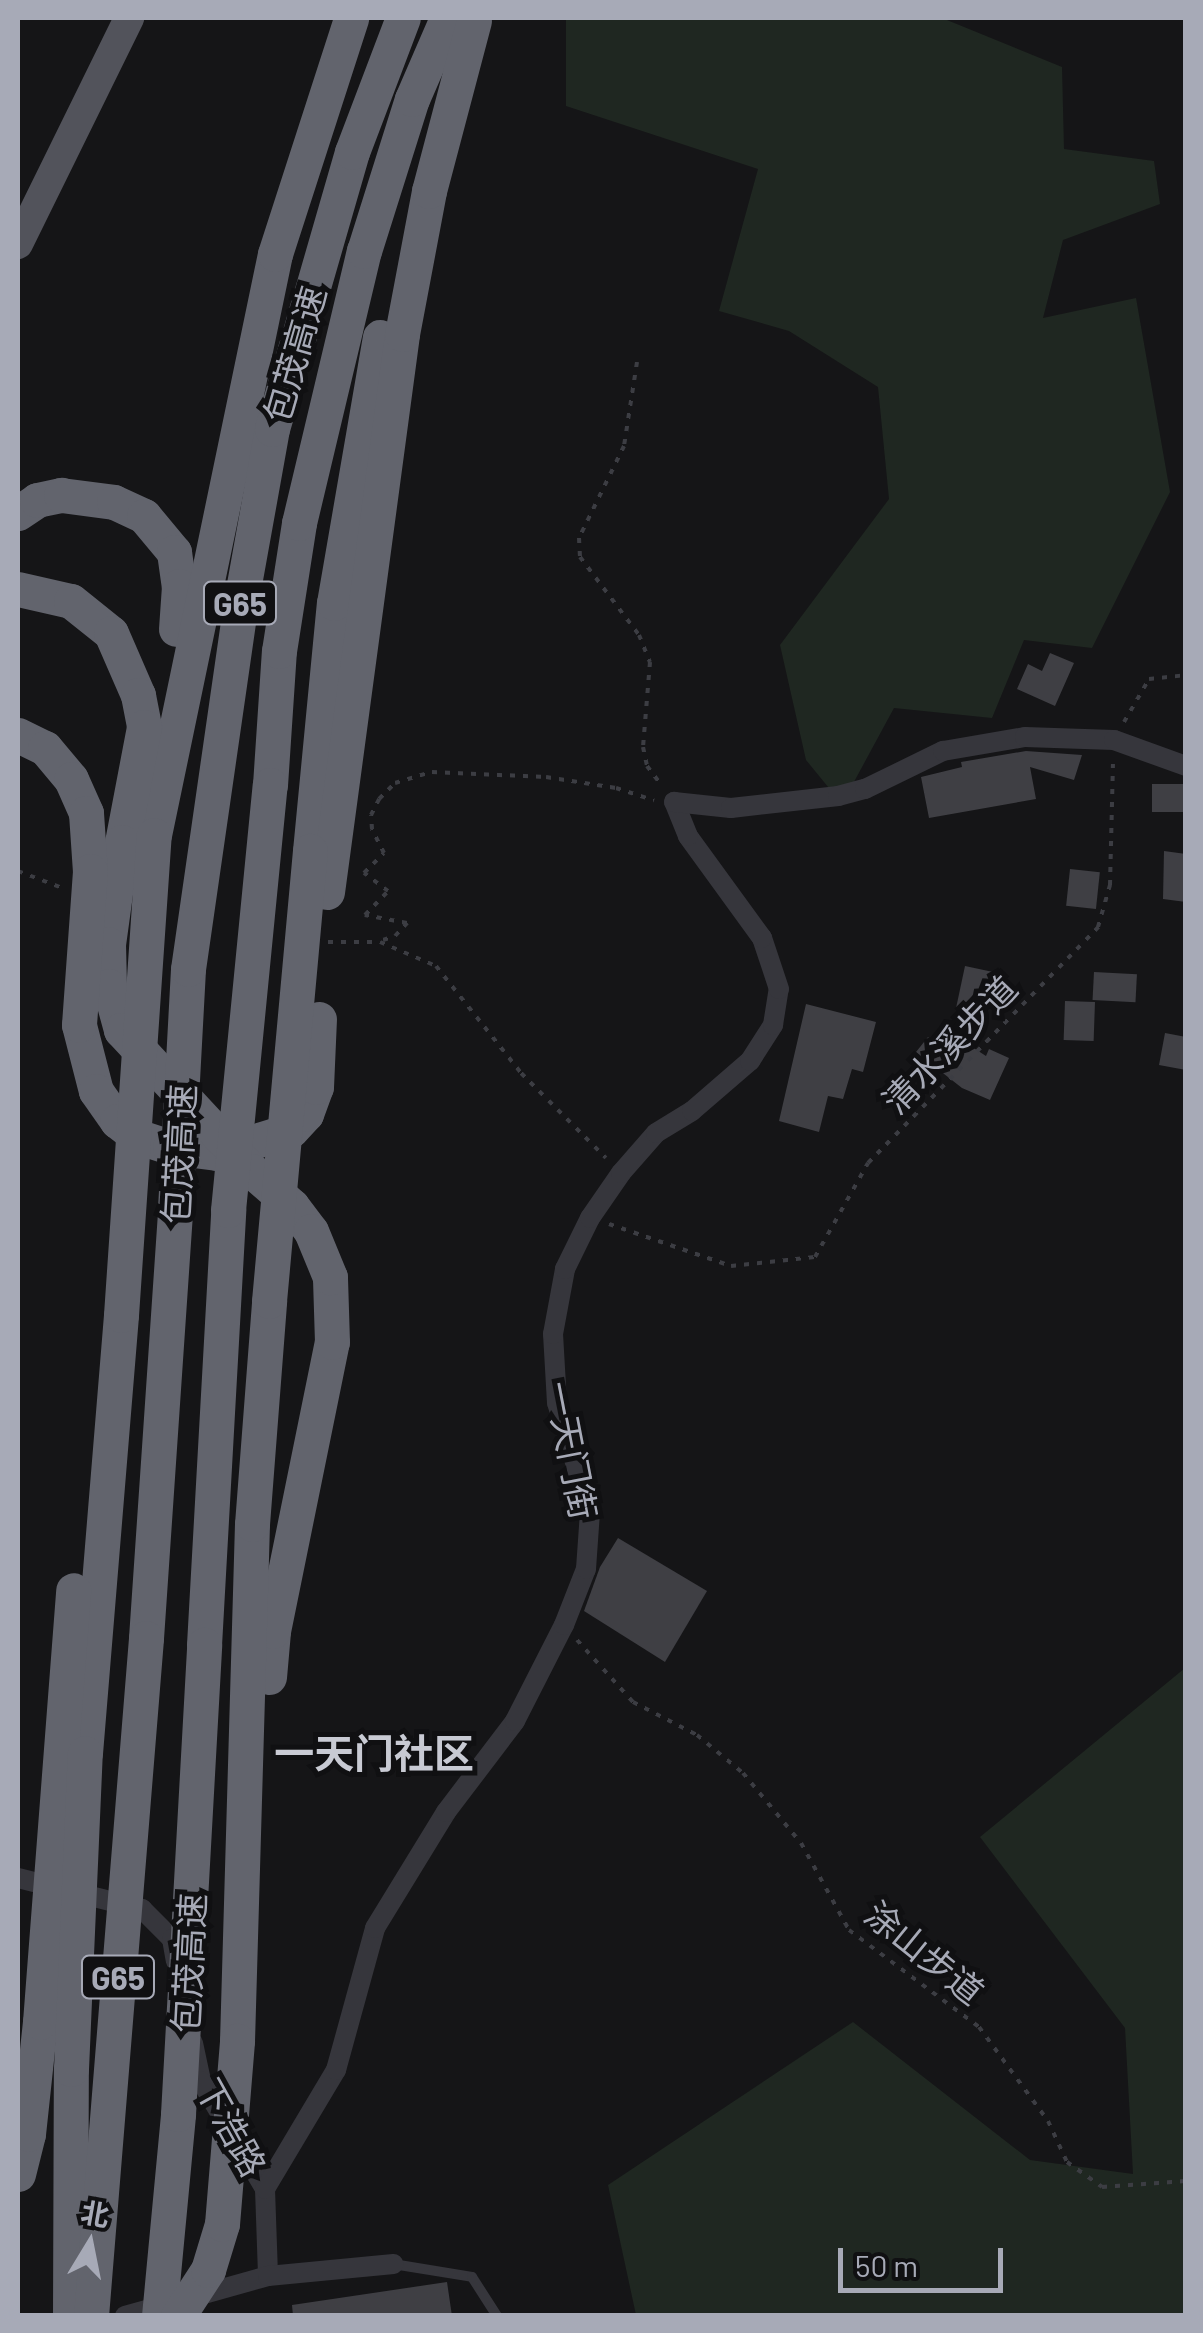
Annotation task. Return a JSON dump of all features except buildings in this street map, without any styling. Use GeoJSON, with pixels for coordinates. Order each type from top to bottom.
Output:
{"type":"FeatureCollection","features":[{"type":"Feature","properties":{"kind":"highway"},"geometry":{"type":"LineString","coordinates":[[70,2316],[71,2069],[85,1590],[94,1447],[120,1324],[154,835],[275,254],[351,18]]}},
{"type":"Feature","properties":{"kind":"highway","name":"包茂高速"},"geometry":{"type":"LineString","coordinates":[[91,2316],[146,1638],[188,969],[240,601],[272,429],[352,152],[403,18]]}},
{"type":"Feature","properties":{"kind":"highway"},"geometry":{"type":"LineString","coordinates":[[178,2316],[208,2270],[222,2224],[230,2168],[240,1972],[256,1872],[258,1416],[334,603],[356,459],[391,282],[465,18]]}},
{"type":"Feature","properties":{"kind":"highway"},"geometry":{"type":"LineString","coordinates":[[18,735],[44,748],[54,758],[71,779],[86,813],[90,871],[78,1025],[96,1090],[117,1121],[136,1136],[170,1147],[217,1153],[292,1130],[306,1114],[320,1062],[327,892],[402,334],[465,18]]}},
{"type":"Feature","properties":{"kind":"highway","name":"包茂高速"},"geometry":{"type":"LineString","coordinates":[[159,2316],[178,2114],[228,1210],[270,785],[279,651],[299,522],[364,251],[412,99],[465,18]]}},
{"type":"Feature","properties":{"kind":"highway"},"geometry":{"type":"LineString","coordinates":[[18,513],[38,500],[62,495],[114,502],[144,516],[174,552],[179,586],[171,744]]}},
{"type":"Feature","properties":{"kind":"highway"},"geometry":{"type":"LineString","coordinates":[[18,589],[71,601],[111,633],[138,695],[144,727],[108,944],[109,986],[121,1030],[252,1171],[292,1206],[311,1231],[330,1277],[332,1342],[260,1634]]}},
{"type":"Feature","properties":{"kind":"highway"},"geometry":{"type":"LineString","coordinates":[[18,2174],[36,2078],[85,1590]]}},
{"type":"Feature","properties":{"kind":"main road"},"geometry":{"type":"LineString","coordinates":[[18,244],[129,18]]}},
{"type":"Feature","properties":{"kind":"street"},"geometry":{"type":"LineString","coordinates":[[674,802],[731,808],[865,790],[943,751],[1025,737],[1114,740],[1186,766]]}},
{"type":"Feature","properties":{"kind":"street","name":"一天门街"},"geometry":{"type":"LineString","coordinates":[[265,2189],[336,2070],[375,1928],[446,1812],[515,1721],[564,1625],[586,1569],[590,1512],[557,1403],[553,1334],[565,1269],[590,1218],[621,1173],[656,1133],[692,1110],[760,1052],[777,1007],[776,972],[762,938],[688,836],[674,802]]}},
{"type":"Feature","properties":{"kind":"street","name":"下浩路"},"geometry":{"type":"LineString","coordinates":[[18,1878],[142,1909],[172,1939],[201,2082],[265,2189]]}},
{"type":"Feature","properties":{"kind":"street"},"geometry":{"type":"LineString","coordinates":[[265,2189],[268,2276]]}},
{"type":"Feature","properties":{"kind":"street"},"geometry":{"type":"LineString","coordinates":[[125,2316],[268,2276],[393,2264]]}},
{"type":"Feature","properties":{"kind":"lane"},"geometry":{"type":"LineString","coordinates":[[393,2264],[472,2278],[496,2316]]}},
{"type":"Feature","properties":{"kind":"path"},"geometry":{"type":"LineString","coordinates":[[637,362],[624,446],[587,517],[579,538],[580,557],[639,635],[650,662],[643,747],[647,766],[674,802]]}},
{"type":"Feature","properties":{"kind":"path","name":"清水溪步道"},"geometry":{"type":"LineString","coordinates":[[590,1218],[732,1266],[815,1257],[868,1163],[1098,927],[1110,885],[1114,740],[1149,679],[1186,675]]}},
{"type":"Feature","properties":{"kind":"path"},"geometry":{"type":"LineString","coordinates":[[621,1173],[521,1073],[436,966],[380,942],[395,936],[407,922],[365,912],[388,891],[364,873],[384,853],[372,830],[371,815],[379,799],[396,784],[432,772],[546,777],[616,788],[640,799],[674,802]]}},
{"type":"Feature","properties":{"kind":"path","name":"涂山步道"},"geometry":{"type":"LineString","coordinates":[[564,1625],[633,1702],[696,1735],[743,1773],[800,1844],[849,1930],[979,2027],[1048,2121],[1067,2162],[1102,2187],[1186,2181]]}},
{"type":"Feature","properties":{"kind":"shaded area"},"geometry":{"type":"Polygon","coordinates":[[[566,18],[942,18],[1062,67],[1064,149],[1154,161],[1160,204],[1063,240],[1043,318],[1136,298],[1170,492],[1092,648],[1024,640],[992,718],[894,708],[842,804],[806,760],[780,645],[889,499],[878,387],[789,331],[719,311],[758,169],[566,106],[566,18]]]}},
{"type":"Feature","properties":{"kind":"shaded area"},"geometry":{"type":"Polygon","coordinates":[[[1185,1668],[1185,2315],[636,2315],[608,2185],[853,2022],[1030,2160],[1133,2174],[1125,2028],[980,1837],[1185,1668]]]}},
{"type":"Feature","properties":{"kind":"district","name":"一天门社区"},"geometry":{"type":"Point","coordinates":[374,1752]}}]}
